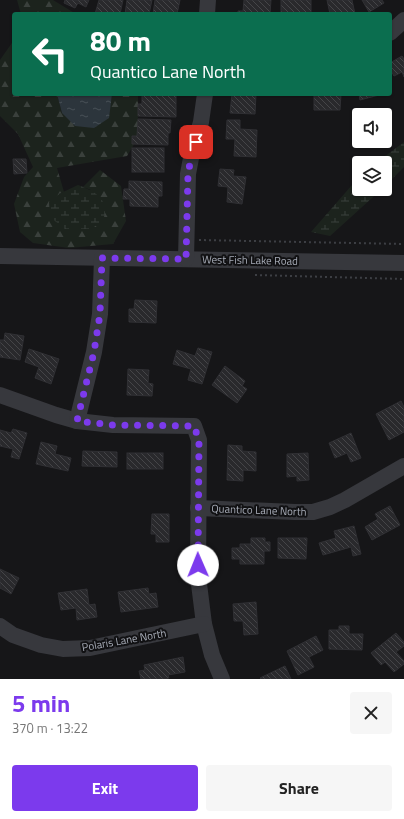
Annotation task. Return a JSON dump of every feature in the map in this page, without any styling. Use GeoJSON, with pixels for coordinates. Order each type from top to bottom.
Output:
{"type":"FeatureCollection","features":[{"type":"Feature","properties":{"kind":"street"},"geometry":{"type":"LineString","coordinates":[[207,12],[208,0]]}},
{"type":"Feature","properties":{"kind":"street"},"geometry":{"type":"LineString","coordinates":[[392,31],[404,20]]}},
{"type":"Feature","properties":{"kind":"street"},"geometry":{"type":"LineString","coordinates":[[186,259],[188,174],[201,122],[205,96]]}},
{"type":"Feature","properties":{"kind":"street","name":"West Fish Lake Road"},"geometry":{"type":"LineString","coordinates":[[0,256],[404,263]]}},
{"type":"Feature","properties":{"kind":"street"},"geometry":{"type":"LineString","coordinates":[[77,421],[95,345],[100,314],[102,258]]}},
{"type":"Feature","properties":{"kind":"street"},"geometry":{"type":"LineString","coordinates":[[0,395],[77,421],[113,425],[194,426],[199,440],[198,576],[204,624],[212,655],[222,679]]}},
{"type":"Feature","properties":{"kind":"street","name":"Quantico Lane North"},"geometry":{"type":"LineString","coordinates":[[198,508],[313,512],[345,500],[404,466]]}},
{"type":"Feature","properties":{"kind":"street","name":"Polaris Lane North"},"geometry":{"type":"LineString","coordinates":[[0,626],[12,635],[41,645],[63,649],[90,648],[204,624]]}},
{"type":"Feature","properties":{"kind":"path"},"geometry":{"type":"LineString","coordinates":[[186,240],[404,244]]}},
{"type":"Feature","properties":{"kind":"green space"},"geometry":{"type":"Polygon","coordinates":[[[17,0],[53,0],[73,12],[20,12],[17,0]]]}},
{"type":"Feature","properties":{"kind":"green space"},"geometry":{"type":"Polygon","coordinates":[[[12,43],[12,96],[58,96],[62,113],[111,102],[112,96],[138,96],[138,138],[127,156],[57,168],[64,192],[59,194],[91,190],[83,187],[100,170],[121,186],[126,221],[113,244],[69,248],[33,243],[20,232],[14,204],[24,177],[33,167],[18,134],[0,116],[0,60],[12,43]]]}},
{"type":"Feature","properties":{"kind":"green space"},"geometry":{"type":"Polygon","coordinates":[[[404,142],[404,167],[392,179],[392,156],[385,156],[404,142]]]}},
{"type":"Feature","properties":{"kind":"green space"},"geometry":{"type":"Polygon","coordinates":[[[78,185],[90,190],[100,197],[105,207],[103,221],[91,229],[65,229],[50,217],[49,202],[59,194],[78,185]]]}},
{"type":"Feature","properties":{"kind":"green space"},"geometry":{"type":"Polygon","coordinates":[[[352,185],[352,196],[374,196],[330,236],[311,232],[352,185]]]}},
{"type":"Feature","properties":{"kind":"water"},"geometry":{"type":"Polygon","coordinates":[[[58,96],[112,96],[109,118],[94,128],[75,126],[62,113],[58,96]]]}},
{"type":"Feature","properties":{"kind":"building"},"geometry":{"type":"Polygon","coordinates":[[[65,0],[89,0],[86,7],[78,3],[75,8],[64,3],[65,0]]]}},
{"type":"Feature","properties":{"kind":"building"},"geometry":{"type":"Polygon","coordinates":[[[99,0],[123,0],[120,12],[96,12],[99,0]]]}},
{"type":"Feature","properties":{"kind":"building"},"geometry":{"type":"Polygon","coordinates":[[[127,0],[152,0],[149,12],[125,12],[127,0]]]}},
{"type":"Feature","properties":{"kind":"building"},"geometry":{"type":"Polygon","coordinates":[[[155,0],[180,0],[177,12],[153,12],[155,0]]]}},
{"type":"Feature","properties":{"kind":"building"},"geometry":{"type":"Polygon","coordinates":[[[244,0],[271,0],[270,12],[238,12],[243,11],[244,0]]]}},
{"type":"Feature","properties":{"kind":"building"},"geometry":{"type":"Polygon","coordinates":[[[281,0],[311,0],[311,12],[281,12],[281,0]]]}},
{"type":"Feature","properties":{"kind":"building"},"geometry":{"type":"Polygon","coordinates":[[[327,0],[352,0],[355,12],[330,12],[327,0]]]}},
{"type":"Feature","properties":{"kind":"building"},"geometry":{"type":"Polygon","coordinates":[[[362,0],[382,0],[384,3],[369,12],[362,0]]]}},
{"type":"Feature","properties":{"kind":"building"},"geometry":{"type":"Polygon","coordinates":[[[402,56],[404,59],[404,77],[402,72],[394,76],[392,72],[392,62],[402,56]]]}},
{"type":"Feature","properties":{"kind":"building"},"geometry":{"type":"Polygon","coordinates":[[[142,96],[176,96],[176,117],[138,116],[138,104],[142,104],[142,96]]]}},
{"type":"Feature","properties":{"kind":"building"},"geometry":{"type":"Polygon","coordinates":[[[232,96],[256,96],[255,114],[230,113],[232,96]]]}},
{"type":"Feature","properties":{"kind":"building"},"geometry":{"type":"Polygon","coordinates":[[[314,96],[341,96],[340,110],[314,110],[314,96]]]}},
{"type":"Feature","properties":{"kind":"building"},"geometry":{"type":"Polygon","coordinates":[[[359,96],[375,96],[360,100],[359,96]]]}},
{"type":"Feature","properties":{"kind":"building"},"geometry":{"type":"Polygon","coordinates":[[[138,119],[171,120],[170,133],[168,133],[168,145],[132,144],[132,136],[137,136],[138,119]]]}},
{"type":"Feature","properties":{"kind":"building"},"geometry":{"type":"Polygon","coordinates":[[[227,120],[240,120],[240,129],[257,130],[256,157],[234,156],[235,139],[226,139],[227,120]]]}},
{"type":"Feature","properties":{"kind":"building"},"geometry":{"type":"Polygon","coordinates":[[[132,148],[164,148],[164,172],[132,172],[132,148]]]}},
{"type":"Feature","properties":{"kind":"building"},"geometry":{"type":"Polygon","coordinates":[[[13,159],[26,159],[27,173],[14,174],[13,159]]]}},
{"type":"Feature","properties":{"kind":"building"},"geometry":{"type":"Polygon","coordinates":[[[220,169],[234,170],[233,176],[246,177],[242,204],[227,202],[228,187],[218,186],[220,169]]]}},
{"type":"Feature","properties":{"kind":"building"},"geometry":{"type":"Polygon","coordinates":[[[129,181],[162,182],[162,196],[158,196],[158,207],[130,206],[130,199],[123,199],[124,189],[129,189],[129,181]]]}},
{"type":"Feature","properties":{"kind":"building"},"geometry":{"type":"Polygon","coordinates":[[[135,300],[157,301],[156,323],[129,322],[129,309],[134,309],[135,300]]]}},
{"type":"Feature","properties":{"kind":"building"},"geometry":{"type":"Polygon","coordinates":[[[5,333],[24,336],[20,360],[0,357],[0,340],[4,340],[5,333]]]}},
{"type":"Feature","properties":{"kind":"building"},"geometry":{"type":"Polygon","coordinates":[[[198,348],[212,352],[202,384],[188,380],[191,369],[173,364],[177,350],[195,356],[198,348]]]}},
{"type":"Feature","properties":{"kind":"building"},"geometry":{"type":"Polygon","coordinates":[[[29,349],[59,359],[51,384],[35,378],[39,367],[25,362],[29,349]]]}},
{"type":"Feature","properties":{"kind":"building"},"geometry":{"type":"Polygon","coordinates":[[[225,366],[245,381],[242,386],[247,389],[237,403],[212,385],[225,366]]]}},
{"type":"Feature","properties":{"kind":"building"},"geometry":{"type":"Polygon","coordinates":[[[128,369],[149,370],[148,383],[153,384],[152,396],[127,395],[128,369]]]}},
{"type":"Feature","properties":{"kind":"building"},"geometry":{"type":"Polygon","coordinates":[[[401,401],[404,407],[404,432],[389,440],[376,414],[401,401]]]}},
{"type":"Feature","properties":{"kind":"building"},"geometry":{"type":"Polygon","coordinates":[[[13,429],[27,433],[19,459],[11,457],[13,449],[0,446],[0,430],[11,433],[13,429]]]}},
{"type":"Feature","properties":{"kind":"building"},"geometry":{"type":"Polygon","coordinates":[[[351,433],[361,458],[351,462],[347,453],[335,458],[329,443],[351,433]]]}},
{"type":"Feature","properties":{"kind":"building"},"geometry":{"type":"Polygon","coordinates":[[[41,442],[57,446],[55,454],[71,458],[68,471],[36,464],[41,442]]]}},
{"type":"Feature","properties":{"kind":"building"},"geometry":{"type":"Polygon","coordinates":[[[228,445],[242,446],[242,451],[256,452],[256,471],[243,470],[243,481],[227,480],[228,445]]]}},
{"type":"Feature","properties":{"kind":"building"},"geometry":{"type":"Polygon","coordinates":[[[83,451],[117,452],[117,467],[82,466],[83,451]]]}},
{"type":"Feature","properties":{"kind":"building"},"geometry":{"type":"Polygon","coordinates":[[[127,453],[163,453],[163,469],[127,469],[127,453]]]}},
{"type":"Feature","properties":{"kind":"building"},"geometry":{"type":"Polygon","coordinates":[[[308,453],[309,480],[297,481],[297,476],[287,477],[287,454],[308,453]]]}},
{"type":"Feature","properties":{"kind":"building"},"geometry":{"type":"Polygon","coordinates":[[[390,506],[400,525],[372,540],[365,527],[378,519],[375,514],[390,506]]]}},
{"type":"Feature","properties":{"kind":"building"},"geometry":{"type":"Polygon","coordinates":[[[152,514],[169,514],[169,542],[156,542],[156,534],[151,534],[152,514]]]}},
{"type":"Feature","properties":{"kind":"building"},"geometry":{"type":"Polygon","coordinates":[[[354,526],[361,554],[353,556],[351,547],[323,555],[319,543],[336,538],[334,531],[354,526]]]}},
{"type":"Feature","properties":{"kind":"building"},"geometry":{"type":"Polygon","coordinates":[[[251,538],[265,538],[265,542],[270,542],[270,551],[264,551],[264,564],[240,564],[240,559],[232,559],[232,548],[240,548],[240,544],[251,544],[251,538]]]}},
{"type":"Feature","properties":{"kind":"building"},"geometry":{"type":"Polygon","coordinates":[[[278,538],[307,538],[306,559],[278,558],[278,538]]]}},
{"type":"Feature","properties":{"kind":"building"},"geometry":{"type":"Polygon","coordinates":[[[0,569],[19,578],[11,594],[0,588],[0,569]]]}},
{"type":"Feature","properties":{"kind":"building"},"geometry":{"type":"Polygon","coordinates":[[[148,588],[149,594],[156,593],[158,607],[121,612],[118,592],[148,588]]]}},
{"type":"Feature","properties":{"kind":"building"},"geometry":{"type":"Polygon","coordinates":[[[87,589],[89,605],[95,604],[97,617],[77,620],[76,608],[61,610],[58,593],[87,589]]]}},
{"type":"Feature","properties":{"kind":"building"},"geometry":{"type":"Polygon","coordinates":[[[256,602],[258,634],[244,635],[243,621],[234,621],[233,604],[256,602]]]}},
{"type":"Feature","properties":{"kind":"building"},"geometry":{"type":"Polygon","coordinates":[[[339,626],[349,626],[349,634],[363,634],[362,650],[329,649],[329,630],[339,630],[339,626]]]}},
{"type":"Feature","properties":{"kind":"building"},"geometry":{"type":"Polygon","coordinates":[[[396,633],[404,642],[404,646],[396,652],[404,661],[404,664],[394,672],[385,662],[381,665],[371,653],[396,633]]]}},
{"type":"Feature","properties":{"kind":"building"},"geometry":{"type":"Polygon","coordinates":[[[316,636],[323,650],[309,657],[314,667],[298,675],[287,651],[316,636]]]}},
{"type":"Feature","properties":{"kind":"building"},"geometry":{"type":"Polygon","coordinates":[[[183,657],[185,672],[168,675],[169,678],[165,679],[141,679],[139,671],[145,670],[144,665],[183,657]]]}},
{"type":"Feature","properties":{"kind":"building"},"geometry":{"type":"Polygon","coordinates":[[[285,666],[291,679],[260,678],[285,666]]]}},
{"type":"Feature","properties":{"kind":"route"},"geometry":{"type":"LineString","coordinates":[[196,142],[191,158],[186,193],[186,259],[102,258],[100,314],[94,352],[77,421],[113,425],[194,426],[199,440],[198,565]]}}]}
